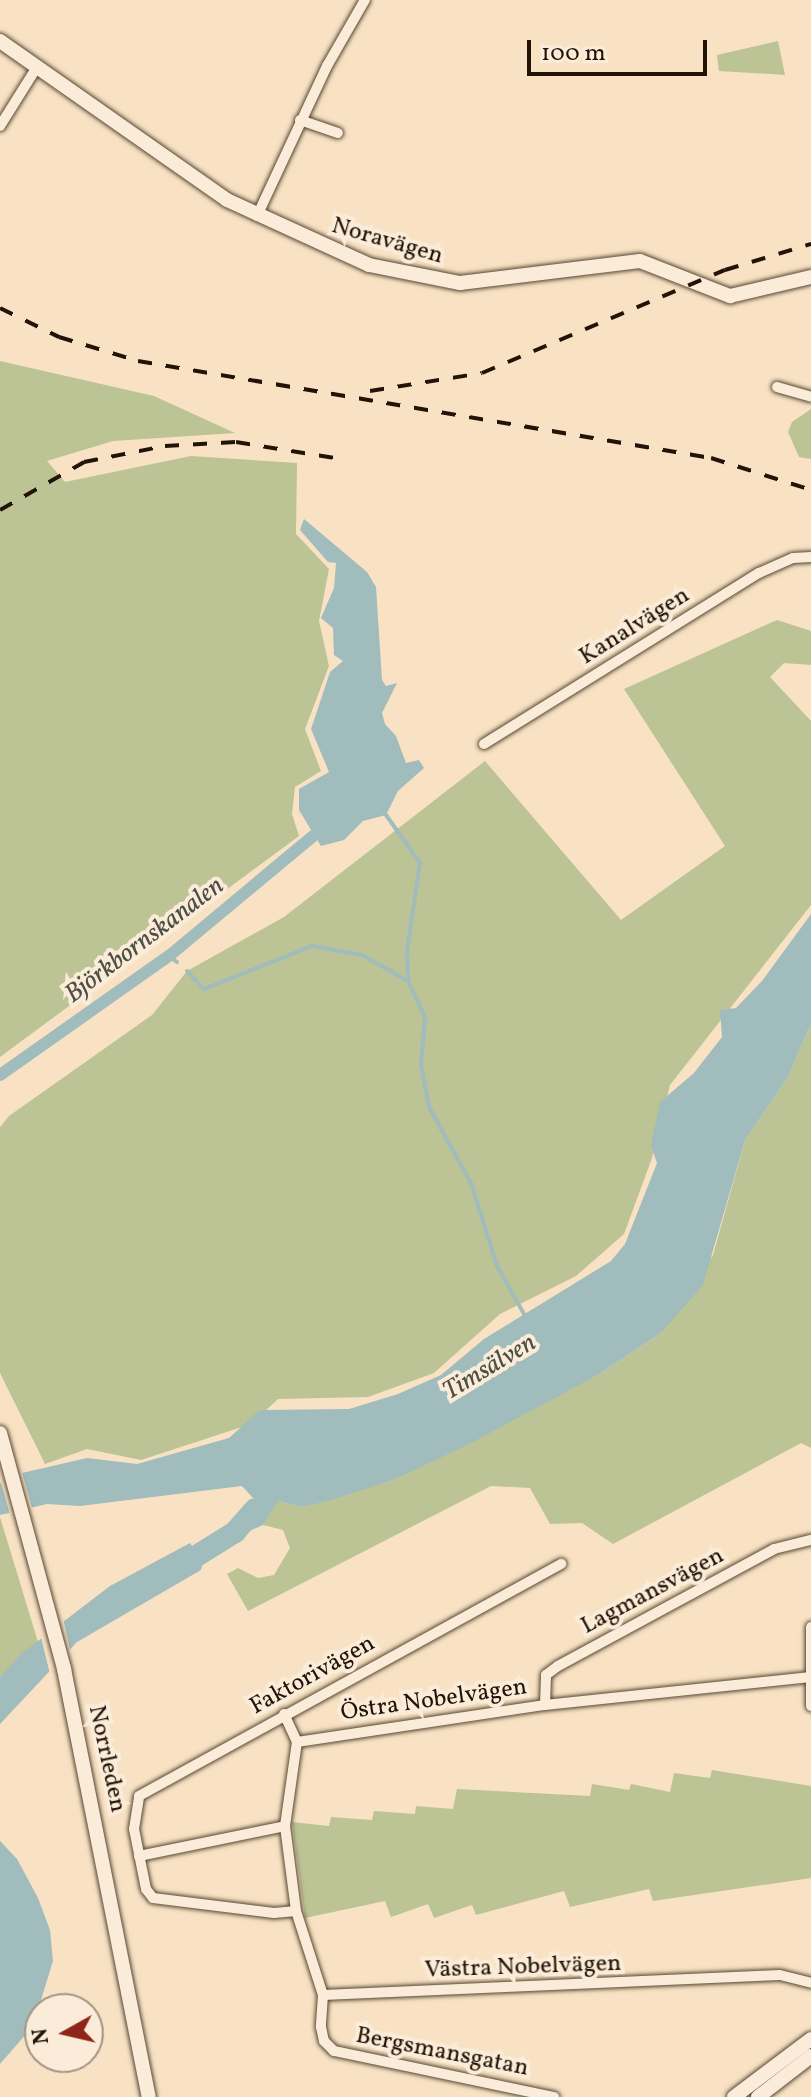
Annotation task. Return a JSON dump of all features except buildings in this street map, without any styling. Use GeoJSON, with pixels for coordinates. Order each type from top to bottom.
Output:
{"type":"FeatureCollection","features":[{"type":"Feature","properties":{"kind":"street"},"geometry":{"type":"LineString","coordinates":[[257,216],[300,120],[365,0]]}},
{"type":"Feature","properties":{"kind":"street","name":"Noravägen"},"geometry":{"type":"LineString","coordinates":[[0,41],[176,168],[257,216],[348,258],[446,283],[509,280],[622,260],[658,266],[730,296],[811,277]]}},
{"type":"Feature","properties":{"kind":"street"},"geometry":{"type":"LineString","coordinates":[[0,126],[37,67]]}},
{"type":"Feature","properties":{"kind":"street"},"geometry":{"type":"LineString","coordinates":[[300,120],[338,133]]}},
{"type":"Feature","properties":{"kind":"street"},"geometry":{"type":"LineString","coordinates":[[777,387],[811,397]]}},
{"type":"Feature","properties":{"kind":"street","name":"Kanalvägen"},"geometry":{"type":"LineString","coordinates":[[484,744],[759,573],[793,558],[811,557]]}},
{"type":"Feature","properties":{"kind":"street","name":"Norrleden"},"geometry":{"type":"LineString","coordinates":[[0,1433],[27,1523],[64,1669],[149,2097]]}},
{"type":"Feature","properties":{"kind":"street","name":"Lagmansvägen"},"geometry":{"type":"LineString","coordinates":[[545,1705],[546,1675],[558,1666],[774,1549],[811,1540]]}},
{"type":"Feature","properties":{"kind":"street","name":"Faktorivägen"},"geometry":{"type":"LineString","coordinates":[[139,1856],[134,1820],[139,1796],[561,1564]]}},
{"type":"Feature","properties":{"kind":"street"},"geometry":{"type":"LineString","coordinates":[[811,1627],[811,1706]]}},
{"type":"Feature","properties":{"kind":"street","name":"Östra Nobelvägen"},"geometry":{"type":"LineString","coordinates":[[297,1742],[545,1705],[811,1677]]}},
{"type":"Feature","properties":{"kind":"street"},"geometry":{"type":"LineString","coordinates":[[284,1714],[297,1742],[285,1826],[296,1911],[323,1995]]}},
{"type":"Feature","properties":{"kind":"street"},"geometry":{"type":"LineString","coordinates":[[285,1826],[139,1856],[146,1889],[164,1903],[296,1911]]}},
{"type":"Feature","properties":{"kind":"street","name":"Västra Nobelvägen"},"geometry":{"type":"LineString","coordinates":[[323,1995],[780,1975],[811,1983]]}},
{"type":"Feature","properties":{"kind":"street","name":"Bergsmansgatan"},"geometry":{"type":"LineString","coordinates":[[323,1995],[321,2027],[324,2041],[334,2051],[554,2097]]}},
{"type":"Feature","properties":{"kind":"street"},"geometry":{"type":"LineString","coordinates":[[734,2097],[811,2039]]}},
{"type":"Feature","properties":{"kind":"street"},"geometry":{"type":"LineString","coordinates":[[758,2097],[811,2056]]}},
{"type":"Feature","properties":{"kind":"green space"},"geometry":{"type":"Polygon","coordinates":[[[778,41],[785,75],[719,71],[717,55],[778,41]]]}},
{"type":"Feature","properties":{"kind":"green space"},"geometry":{"type":"Polygon","coordinates":[[[0,361],[154,396],[235,433],[113,441],[47,461],[65,482],[191,456],[297,463],[296,534],[329,569],[319,621],[329,666],[305,729],[321,771],[295,787],[292,814],[299,836],[0,1057],[0,361]]]}},
{"type":"Feature","properties":{"kind":"green space"},"geometry":{"type":"Polygon","coordinates":[[[811,409],[811,459],[799,457],[788,432],[792,422],[811,409]]]}},
{"type":"Feature","properties":{"kind":"green space"},"geometry":{"type":"Polygon","coordinates":[[[777,620],[811,631],[811,665],[784,663],[770,677],[811,721],[811,905],[670,1085],[652,1158],[624,1234],[576,1276],[500,1314],[434,1373],[368,1397],[278,1399],[251,1424],[141,1460],[87,1449],[45,1464],[0,1373],[0,1127],[9,1116],[152,1015],[187,971],[284,917],[485,761],[621,920],[725,846],[624,689],[777,620]]]}},
{"type":"Feature","properties":{"kind":"green space"},"geometry":{"type":"Polygon","coordinates":[[[811,1023],[811,1448],[801,1443],[613,1544],[582,1523],[550,1524],[530,1488],[491,1486],[248,1611],[227,1574],[238,1568],[258,1578],[274,1575],[290,1548],[283,1530],[263,1525],[271,1506],[278,1501],[302,1507],[393,1480],[596,1376],[661,1333],[713,1255],[745,1140],[788,1077],[811,1023]]]}},
{"type":"Feature","properties":{"kind":"green space"},"geometry":{"type":"Polygon","coordinates":[[[0,1517],[38,1642],[0,1677],[0,1517]]]}},
{"type":"Feature","properties":{"kind":"green space"},"geometry":{"type":"Polygon","coordinates":[[[712,1770],[811,1786],[811,1878],[653,1901],[649,1889],[570,1907],[564,1891],[476,1915],[472,1905],[434,1918],[428,1904],[391,1917],[385,1901],[305,1918],[292,1822],[329,1826],[331,1817],[372,1820],[374,1811],[415,1814],[416,1806],[453,1809],[457,1789],[590,1796],[592,1784],[629,1790],[631,1784],[670,1792],[674,1773],[710,1778],[712,1770]]]}},
{"type":"Feature","properties":{"kind":"water"},"geometry":{"type":"Polygon","coordinates":[[[304,519],[367,572],[376,587],[382,680],[386,686],[397,683],[382,713],[385,724],[396,736],[406,763],[419,760],[424,768],[398,791],[386,815],[363,821],[344,840],[321,846],[299,810],[299,789],[329,772],[311,729],[330,672],[343,661],[334,655],[333,628],[321,618],[334,588],[336,563],[328,562],[300,530],[304,519]]]}},
{"type":"Feature","properties":{"kind":"water","name":"Timsälven"},"geometry":{"type":"Polygon","coordinates":[[[811,914],[811,1023],[788,1077],[745,1140],[703,1285],[661,1333],[596,1376],[469,1444],[393,1480],[334,1499],[302,1507],[278,1501],[263,1525],[240,1535],[235,1526],[254,1499],[242,1486],[80,1506],[47,1504],[0,1515],[0,1483],[22,1473],[87,1458],[137,1464],[229,1438],[260,1410],[349,1409],[398,1394],[441,1375],[484,1339],[611,1261],[625,1244],[657,1163],[651,1146],[660,1102],[694,1073],[722,1037],[720,1010],[736,1008],[762,981],[811,914]]]}},
{"type":"Feature","properties":{"kind":"water"},"geometry":{"type":"Polygon","coordinates":[[[190,1543],[203,1562],[201,1570],[77,1642],[0,1724],[0,1677],[21,1654],[110,1586],[190,1543]]]}},
{"type":"Feature","properties":{"kind":"water"},"geometry":{"type":"Polygon","coordinates":[[[0,1841],[17,1859],[38,1898],[50,1930],[53,1961],[43,1993],[24,1993],[24,2036],[0,2064],[0,1841]]]}},
{"type":"Feature","properties":{"kind":"pier"},"geometry":{"type":"Polygon","coordinates":[[[21,1469],[33,1510],[11,1517],[0,1475],[21,1469]]]}},
{"type":"Feature","properties":{"kind":"pier"},"geometry":{"type":"Polygon","coordinates":[[[63,1618],[71,1654],[50,1674],[41,1637],[63,1618]]]}},
{"type":"Feature","properties":{"kind":"waterway","name":"Timsälven"},"geometry":{"type":"LineString","coordinates":[[386,815],[420,863],[407,951],[408,981],[425,1017],[421,1065],[429,1107],[471,1183],[497,1266],[528,1321]]}},
{"type":"Feature","properties":{"kind":"waterway","name":"Björkbornskanalen"},"geometry":{"type":"LineString","coordinates":[[0,1075],[169,956],[313,836]]}},
{"type":"Feature","properties":{"kind":"waterway"},"geometry":{"type":"LineString","coordinates":[[187,971],[204,989],[312,946],[362,955],[408,981]]}},
{"type":"Feature","properties":{"kind":"waterway"},"geometry":{"type":"LineString","coordinates":[[169,956],[177,962]]}},
{"type":"Feature","properties":{"kind":"waterway"},"geometry":{"type":"LineString","coordinates":[[174,1570],[235,1532],[255,1509]]}},
{"type":"Feature","properties":{"kind":"railway"},"geometry":{"type":"LineString","coordinates":[[370,391],[482,373],[725,270],[811,244]]}},
{"type":"Feature","properties":{"kind":"railway"},"geometry":{"type":"LineString","coordinates":[[0,308],[59,337],[138,361],[711,458],[811,490]]}},
{"type":"Feature","properties":{"kind":"railway"},"geometry":{"type":"LineString","coordinates":[[0,510],[84,462],[165,446],[236,442],[335,458]]}}]}
